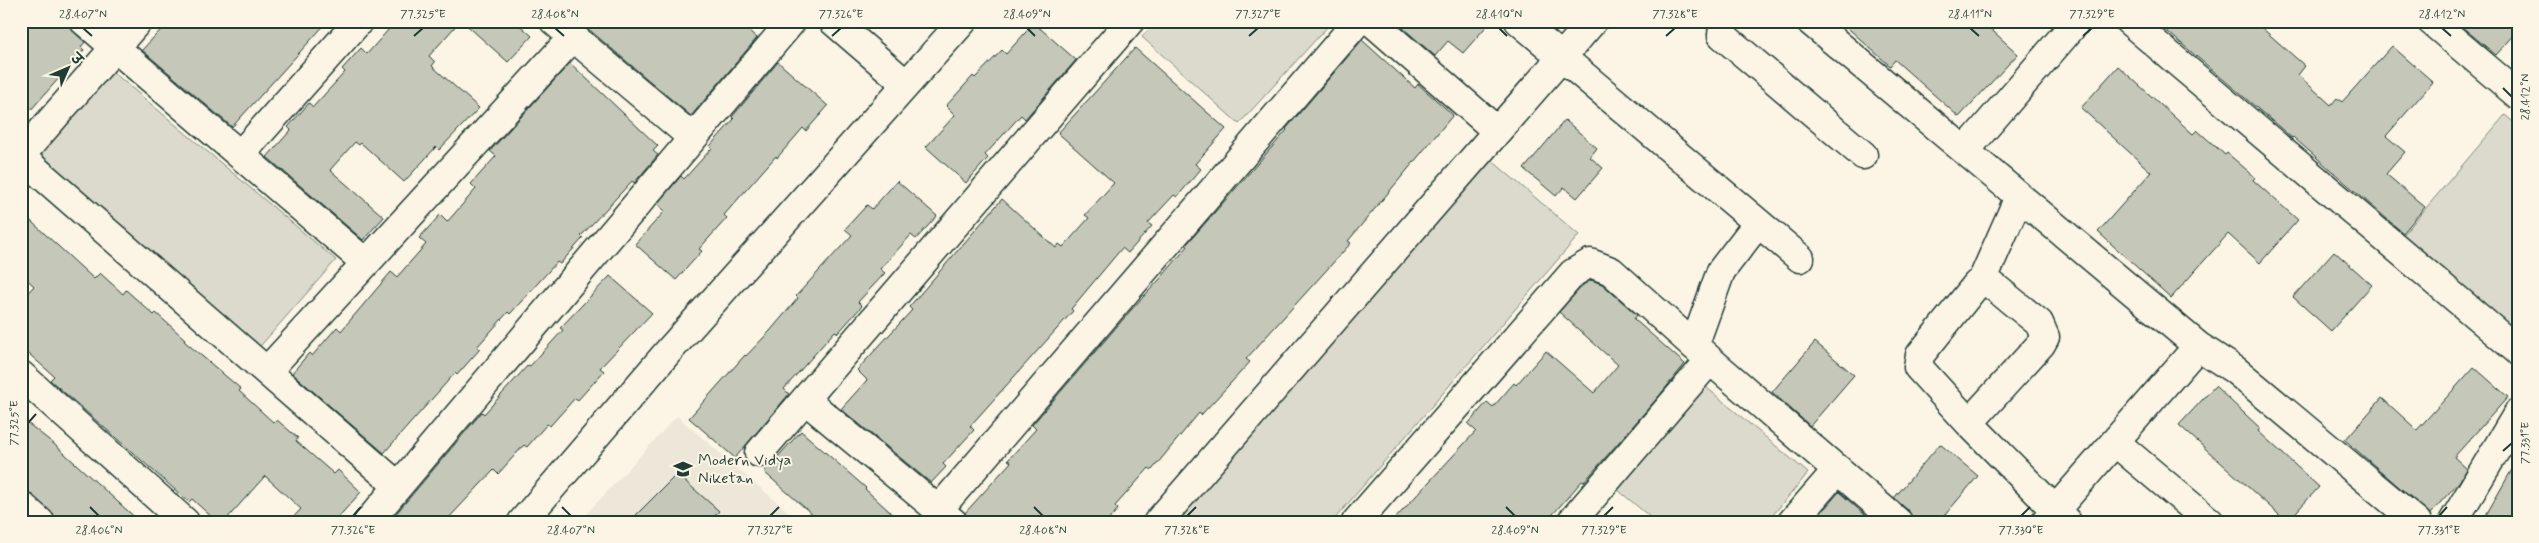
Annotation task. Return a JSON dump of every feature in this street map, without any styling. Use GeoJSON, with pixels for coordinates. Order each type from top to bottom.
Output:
{"type":"FeatureCollection","features":[{"type":"Feature","properties":{"kind":"street"},"geometry":{"type":"LineString","coordinates":[[84,21],[366,263]]}},
{"type":"Feature","properties":{"kind":"street"},"geometry":{"type":"LineString","coordinates":[[138,21],[21,156],[398,486]]}},
{"type":"Feature","properties":{"kind":"street"},"geometry":{"type":"LineString","coordinates":[[240,155],[359,21]]}},
{"type":"Feature","properties":{"kind":"street"},"geometry":{"type":"LineString","coordinates":[[368,522],[792,21]]}},
{"type":"Feature","properties":{"kind":"street"},"geometry":{"type":"LineString","coordinates":[[833,21],[906,84]]}},
{"type":"Feature","properties":{"kind":"street"},"geometry":{"type":"LineString","coordinates":[[522,522],[962,21]]}},
{"type":"Feature","properties":{"kind":"street"},"geometry":{"type":"LineString","coordinates":[[759,453],[1130,21]]}},
{"type":"Feature","properties":{"kind":"street"},"geometry":{"type":"LineString","coordinates":[[810,394],[811,404],[946,515],[1358,21]]}},
{"type":"Feature","properties":{"kind":"street"},"geometry":{"type":"LineString","coordinates":[[1372,21],[1497,131]]}},
{"type":"Feature","properties":{"kind":"street"},"geometry":{"type":"LineString","coordinates":[[1519,21],[1800,258]]}},
{"type":"Feature","properties":{"kind":"street"},"geometry":{"type":"LineString","coordinates":[[1158,522],[1593,21]]}},
{"type":"Feature","properties":{"kind":"street"},"geometry":{"type":"LineString","coordinates":[[1724,21],[1722,35],[1863,155]]}},
{"type":"Feature","properties":{"kind":"street"},"geometry":{"type":"LineString","coordinates":[[1965,151],[2076,21]]}},
{"type":"Feature","properties":{"kind":"street"},"geometry":{"type":"LineString","coordinates":[[2129,21],[2518,351]]}},
{"type":"Feature","properties":{"kind":"street"},"geometry":{"type":"LineString","coordinates":[[2431,21],[2518,95]]}},
{"type":"Feature","properties":{"kind":"street"},"geometry":{"type":"LineString","coordinates":[[1817,24],[2019,197],[2198,346],[2236,370],[2417,522]]}},
{"type":"Feature","properties":{"kind":"street"},"geometry":{"type":"LineString","coordinates":[[267,371],[366,263],[563,29],[693,138]]}},
{"type":"Feature","properties":{"kind":"street"},"geometry":{"type":"LineString","coordinates":[[2019,197],[1982,281],[1954,313],[1918,361],[1920,372],[2056,518],[2115,442],[2198,346]]}},
{"type":"Feature","properties":{"kind":"street"},"geometry":{"type":"LineString","coordinates":[[1571,522],[1702,353],[1721,271],[1758,223]]}},
{"type":"Feature","properties":{"kind":"street"},"geometry":{"type":"LineString","coordinates":[[1356,522],[1573,273],[1590,263],[1611,271],[1702,353],[1898,522]]}},
{"type":"Feature","properties":{"kind":"street"},"geometry":{"type":"LineString","coordinates":[[1969,423],[2041,344],[2045,337],[2039,323],[1992,283],[1982,281]]}},
{"type":"Feature","properties":{"kind":"street"},"geometry":{"type":"LineString","coordinates":[[21,375],[186,522]]}},
{"type":"Feature","properties":{"kind":"street"},"geometry":{"type":"LineString","coordinates":[[2452,522],[2518,413]]}},
{"type":"Feature","properties":{"kind":"street"},"geometry":{"type":"LineString","coordinates":[[2115,442],[2210,522]]}},
{"type":"Feature","properties":{"kind":"street"},"geometry":{"type":"LineString","coordinates":[[1792,522],[1838,469]]}},
{"type":"Feature","properties":{"kind":"street"},"geometry":{"type":"LineString","coordinates":[[21,505],[40,522]]}},
{"type":"Feature","properties":{"kind":"shaded area"},"geometry":{"type":"Polygon","coordinates":[[[1156,21],[1325,21],[1329,25],[1239,124],[1142,37],[1156,21]]]}},
{"type":"Feature","properties":{"kind":"shaded area"},"geometry":{"type":"Polygon","coordinates":[[[107,67],[336,260],[255,352],[28,157],[107,67]]]}},
{"type":"Feature","properties":{"kind":"shaded area"},"geometry":{"type":"Polygon","coordinates":[[[2505,115],[2518,126],[2518,347],[2398,241],[2505,115]]]}},
{"type":"Feature","properties":{"kind":"shaded area"},"geometry":{"type":"Polygon","coordinates":[[[1489,158],[1579,235],[1332,522],[1176,522],[1489,158]]]}},
{"type":"Feature","properties":{"kind":"shaded area"},"geometry":{"type":"Polygon","coordinates":[[[1706,387],[1808,473],[1767,522],[1656,522],[1618,490],[1706,387]]]}},
{"type":"Feature","properties":{"kind":"shaded area","name":"Modern Vidya Niketan"},"geometry":{"type":"Polygon","coordinates":[[[677,416],[800,522],[579,522],[677,416]]]}},
{"type":"Feature","properties":{"kind":"building"},"geometry":{"type":"Polygon","coordinates":[[[21,21],[69,21],[74,32],[85,42],[81,47],[84,50],[21,121],[21,21]]]}},
{"type":"Feature","properties":{"kind":"building"},"geometry":{"type":"Polygon","coordinates":[[[169,21],[328,21],[232,127],[142,50],[169,21]]]}},
{"type":"Feature","properties":{"kind":"building"},"geometry":{"type":"Polygon","coordinates":[[[396,21],[460,21],[429,56],[435,62],[432,66],[479,108],[439,150],[436,147],[404,182],[361,143],[359,145],[355,142],[330,170],[384,217],[363,240],[267,157],[291,130],[288,127],[309,103],[313,107],[345,72],[342,69],[361,48],[367,54],[396,21]]]}},
{"type":"Feature","properties":{"kind":"building"},"geometry":{"type":"Polygon","coordinates":[[[462,21],[515,21],[532,36],[508,62],[462,21]]]}},
{"type":"Feature","properties":{"kind":"building"},"geometry":{"type":"Polygon","coordinates":[[[579,21],[738,21],[757,38],[691,116],[579,21]]]}},
{"type":"Feature","properties":{"kind":"building"},"geometry":{"type":"Polygon","coordinates":[[[1395,21],[1491,21],[1463,53],[1448,41],[1435,56],[1395,21]]]}},
{"type":"Feature","properties":{"kind":"building"},"geometry":{"type":"Polygon","coordinates":[[[1840,21],[1982,21],[2018,54],[1959,117],[1895,60],[1890,66],[1840,21]]]}},
{"type":"Feature","properties":{"kind":"building"},"geometry":{"type":"Polygon","coordinates":[[[2155,21],[2254,21],[2305,66],[2298,75],[2331,105],[2337,98],[2342,102],[2392,46],[2433,82],[2386,136],[2405,152],[2386,174],[2425,207],[2403,233],[2155,21]]]}},
{"type":"Feature","properties":{"kind":"building"},"geometry":{"type":"Polygon","coordinates":[[[2455,21],[2518,21],[2518,31],[2496,55],[2455,21]]]}},
{"type":"Feature","properties":{"kind":"building"},"geometry":{"type":"Polygon","coordinates":[[[1034,23],[1076,60],[1025,119],[1021,115],[985,155],[988,158],[966,183],[926,147],[955,115],[946,106],[973,76],[975,78],[1002,50],[1006,54],[1034,23]]]}},
{"type":"Feature","properties":{"kind":"building"},"geometry":{"type":"Polygon","coordinates":[[[1362,40],[1415,88],[1418,84],[1453,115],[1348,241],[1351,243],[1246,359],[1250,362],[1201,415],[1199,413],[1152,470],[1149,468],[1115,506],[1118,509],[1107,522],[968,522],[965,513],[1011,462],[1008,460],[1036,429],[1032,425],[1160,279],[1188,246],[1186,245],[1287,130],[1362,40]]]}},
{"type":"Feature","properties":{"kind":"building"},"geometry":{"type":"Polygon","coordinates":[[[1135,48],[1226,129],[1195,164],[1201,169],[1177,197],[1174,195],[1148,223],[1152,226],[1128,253],[1122,248],[1071,309],[1073,311],[970,426],[974,430],[943,464],[946,467],[931,483],[841,409],[867,380],[857,370],[912,310],[909,307],[1002,199],[1056,248],[1059,244],[1063,247],[1089,218],[1085,215],[1114,183],[1058,133],[1135,48]]]}},
{"type":"Feature","properties":{"kind":"building"},"geometry":{"type":"Polygon","coordinates":[[[778,62],[828,106],[806,131],[803,128],[777,158],[776,156],[724,215],[727,218],[699,249],[702,251],[676,280],[635,244],[665,211],[657,204],[681,176],[684,179],[712,148],[710,146],[734,119],[732,117],[778,62]]]}},
{"type":"Feature","properties":{"kind":"building"},"geometry":{"type":"Polygon","coordinates":[[[570,63],[658,146],[653,151],[658,155],[634,183],[632,181],[581,236],[583,238],[560,264],[557,262],[510,314],[508,312],[477,347],[480,349],[457,375],[455,373],[384,453],[292,373],[309,353],[312,356],[337,327],[341,331],[391,272],[397,277],[426,244],[419,238],[440,215],[447,222],[476,189],[471,184],[496,156],[490,151],[570,63]]]}},
{"type":"Feature","properties":{"kind":"building"},"geometry":{"type":"Polygon","coordinates":[[[2118,66],[2193,134],[2197,130],[2225,155],[2227,153],[2255,177],[2253,180],[2298,220],[2260,263],[2228,234],[2171,298],[2098,232],[2151,172],[2081,108],[2118,66]]]}},
{"type":"Feature","properties":{"kind":"building"},"geometry":{"type":"Polygon","coordinates":[[[1565,120],[1597,148],[1590,157],[1603,168],[1577,198],[1564,187],[1556,196],[1524,169],[1565,120]]]}},
{"type":"Feature","properties":{"kind":"building"},"geometry":{"type":"Polygon","coordinates":[[[897,181],[937,216],[916,239],[911,235],[880,269],[885,273],[858,302],[862,306],[838,333],[835,331],[784,389],[789,394],[735,458],[689,418],[745,355],[770,331],[798,298],[796,296],[852,235],[845,229],[867,205],[872,209],[897,181]]]}},
{"type":"Feature","properties":{"kind":"building"},"geometry":{"type":"Polygon","coordinates":[[[21,212],[94,279],[100,273],[123,294],[126,290],[154,315],[156,313],[185,339],[184,341],[241,389],[239,391],[274,423],[277,420],[298,438],[296,441],[334,474],[338,470],[361,492],[334,522],[289,522],[301,509],[265,476],[224,522],[217,522],[192,499],[189,502],[50,380],[54,376],[21,347],[21,300],[34,286],[21,274],[21,212]]]}},
{"type":"Feature","properties":{"kind":"building"},"geometry":{"type":"Polygon","coordinates":[[[2334,251],[2372,285],[2331,331],[2293,297],[2334,251]]]}},
{"type":"Feature","properties":{"kind":"building"},"geometry":{"type":"Polygon","coordinates":[[[610,276],[652,313],[600,368],[604,371],[578,400],[575,398],[550,426],[547,424],[527,447],[524,445],[498,474],[494,470],[445,522],[389,522],[482,412],[484,414],[528,365],[530,366],[563,330],[560,328],[610,276]]]}},
{"type":"Feature","properties":{"kind":"building"},"geometry":{"type":"Polygon","coordinates":[[[1591,280],[1602,284],[1637,315],[1634,319],[1685,364],[1659,396],[1584,482],[1582,481],[1546,522],[1392,522],[1476,431],[1468,424],[1487,402],[1493,407],[1514,383],[1516,385],[1546,351],[1594,393],[1618,365],[1559,312],[1583,285],[1591,280]]]}},
{"type":"Feature","properties":{"kind":"building"},"geometry":{"type":"Polygon","coordinates":[[[1815,342],[1854,375],[1810,426],[1772,392],[1815,342]]]}},
{"type":"Feature","properties":{"kind":"building"},"geometry":{"type":"Polygon","coordinates":[[[2474,367],[2508,397],[2454,457],[2467,469],[2459,482],[2430,514],[2345,440],[2382,398],[2417,430],[2474,367]]]}},
{"type":"Feature","properties":{"kind":"building"},"geometry":{"type":"Polygon","coordinates":[[[2215,386],[2260,428],[2258,431],[2319,487],[2287,522],[2179,425],[2215,386]]]}},
{"type":"Feature","properties":{"kind":"building"},"geometry":{"type":"Polygon","coordinates":[[[21,418],[54,444],[140,522],[62,522],[21,486],[21,418]]]}},
{"type":"Feature","properties":{"kind":"building"},"geometry":{"type":"Polygon","coordinates":[[[801,431],[866,488],[901,522],[821,522],[764,472],[801,431]]]}},
{"type":"Feature","properties":{"kind":"building"},"geometry":{"type":"Polygon","coordinates":[[[1940,444],[1978,476],[1939,522],[1913,522],[1909,511],[1894,498],[1940,444]]]}},
{"type":"Feature","properties":{"kind":"building"},"geometry":{"type":"Polygon","coordinates":[[[2518,459],[2518,522],[2482,522],[2518,459]]]}},
{"type":"Feature","properties":{"kind":"building"},"geometry":{"type":"Polygon","coordinates":[[[677,474],[719,511],[709,522],[629,522],[677,474]]]}},
{"type":"Feature","properties":{"kind":"building"},"geometry":{"type":"Polygon","coordinates":[[[1839,492],[1873,522],[1813,522],[1839,492]]]}},
{"type":"Feature","properties":{"kind":"place","name":"Modern Vidya Niketan"},"geometry":{"type":"Point","coordinates":[683,469]}}]}
